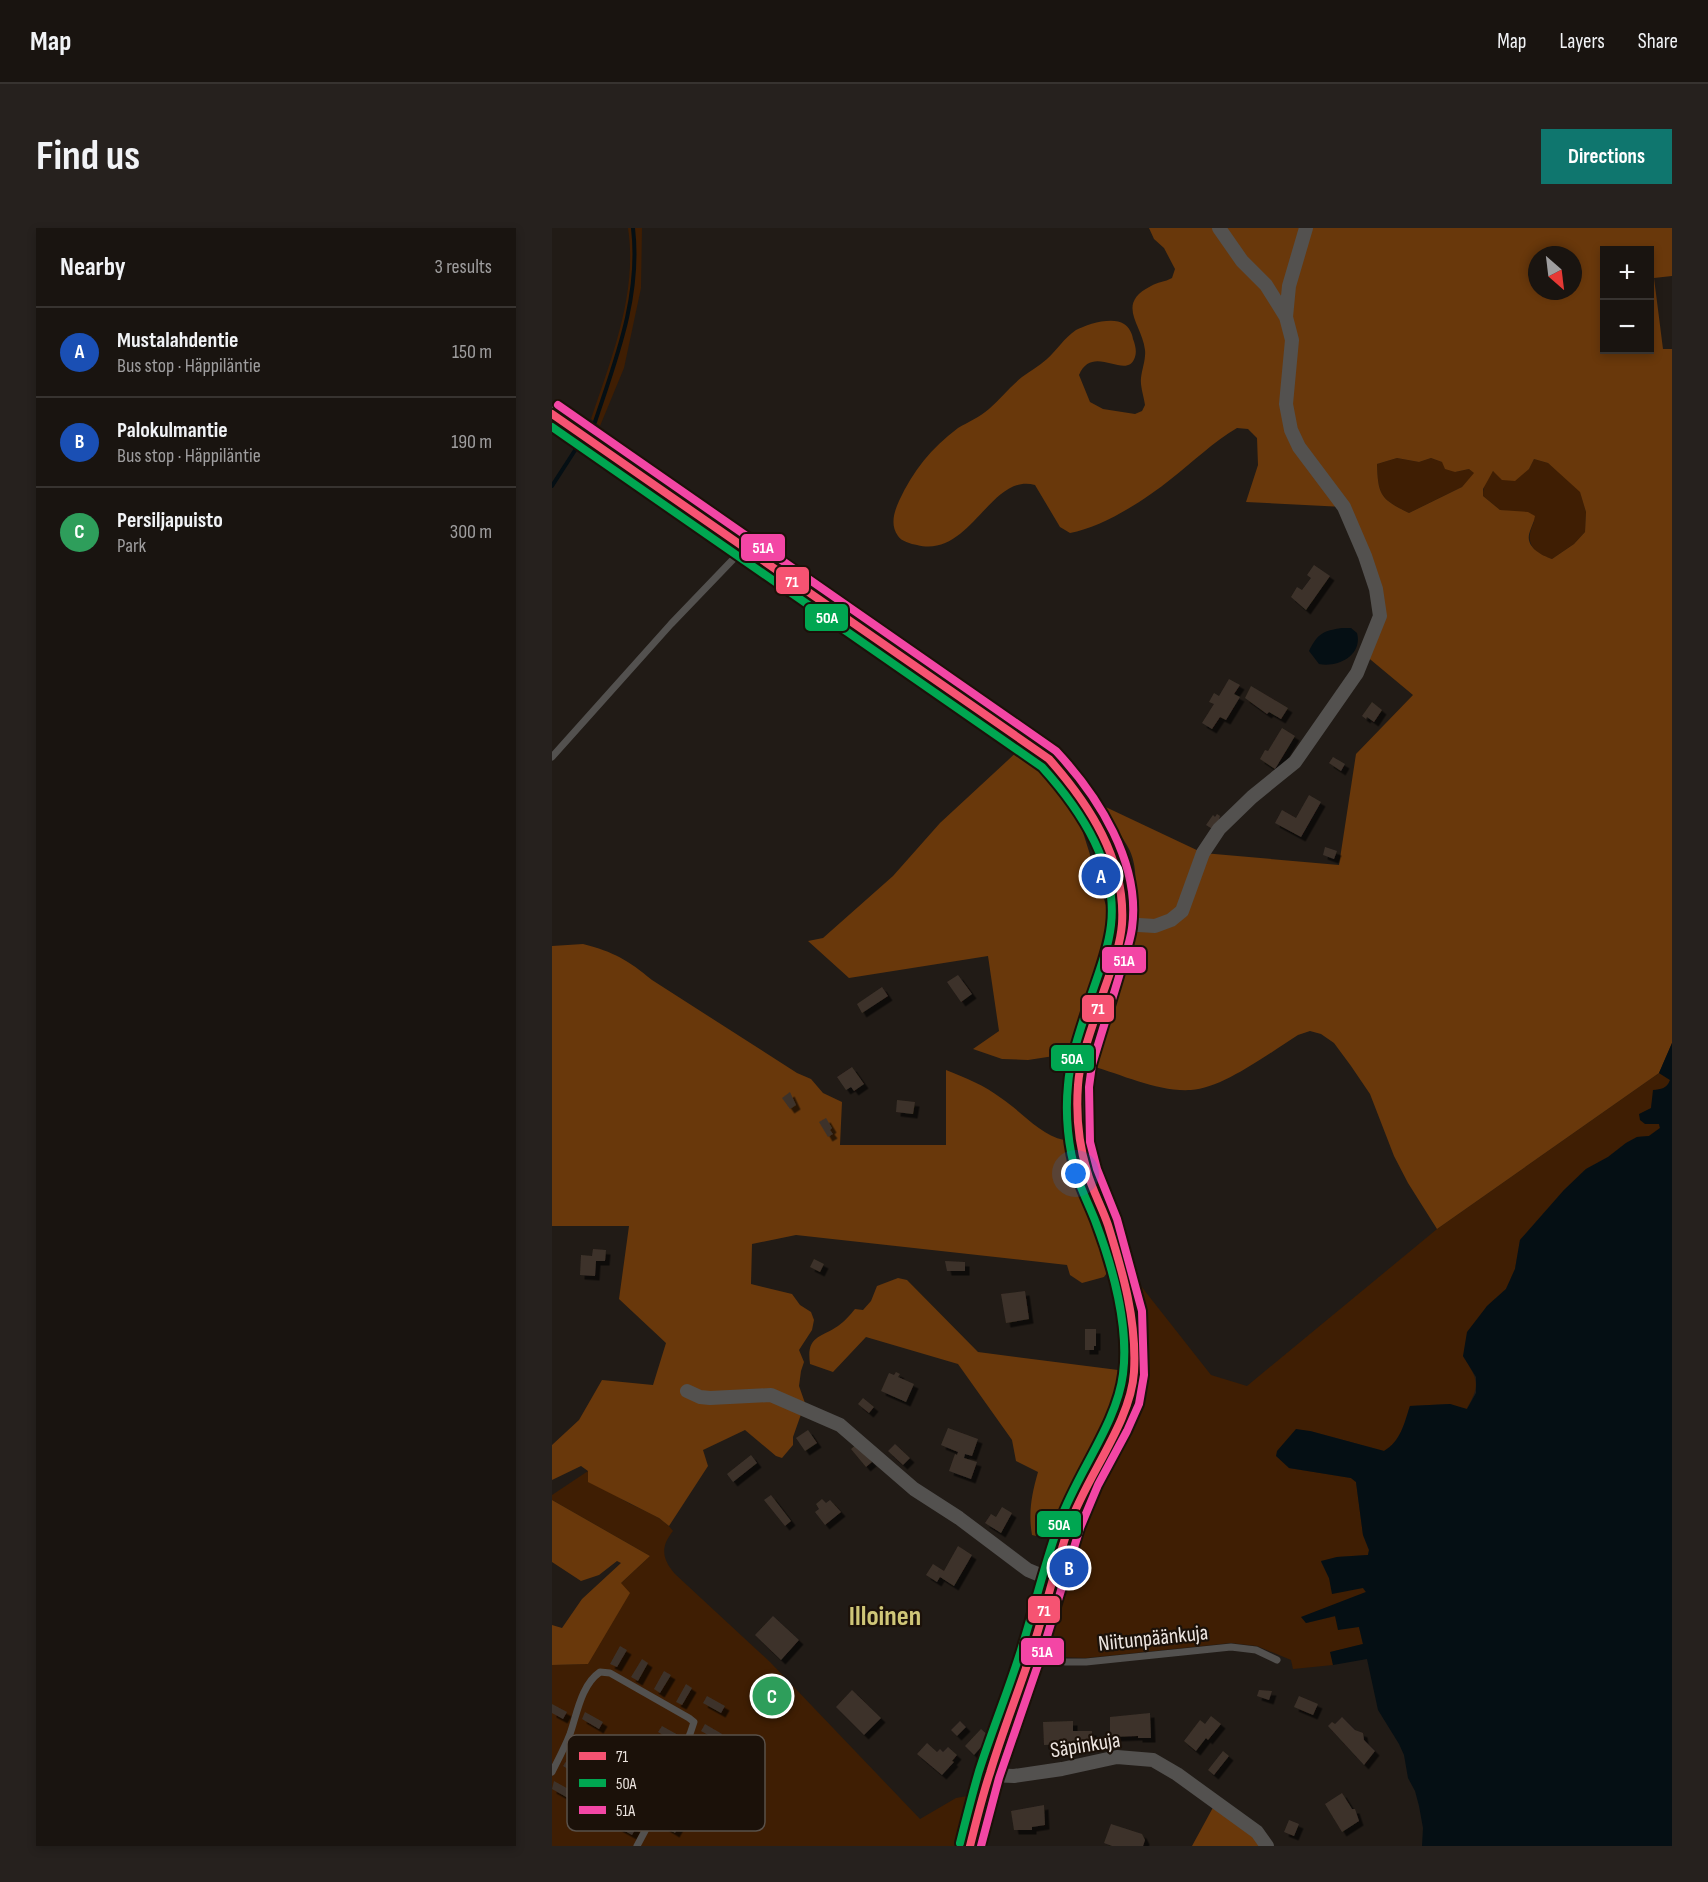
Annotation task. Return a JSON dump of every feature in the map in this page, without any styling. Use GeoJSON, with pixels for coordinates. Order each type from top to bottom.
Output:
{"type":"FeatureCollection","features":[{"type":"Feature","properties":{"kind":"street"},"geometry":{"type":"LineString","coordinates":[[1122,924],[1155,926],[1171,920],[1182,911],[1203,853],[1219,829],[1252,797],[1295,762],[1357,673],[1380,616],[1376,589],[1344,507],[1299,447],[1291,430],[1286,404],[1292,340],[1286,316],[1266,285],[1242,261],[1218,228]]}},
{"type":"Feature","properties":{"kind":"street"},"geometry":{"type":"LineString","coordinates":[[1286,316],[1289,286],[1306,228]]}},
{"type":"Feature","properties":{"kind":"street"},"geometry":{"type":"LineString","coordinates":[[552,414],[1049,759],[1069,780],[1102,830],[1113,862],[1120,895],[1122,924],[1082,1063],[1077,1115],[1080,1143],[1087,1172],[1107,1222],[1132,1313],[1134,1373],[1129,1400],[1078,1506],[1031,1653],[988,1776],[970,1846]]}},
{"type":"Feature","properties":{"kind":"street"},"geometry":{"type":"LineString","coordinates":[[687,1390],[700,1397],[710,1398],[771,1395],[840,1425],[914,1489],[959,1518],[1028,1570],[1053,1580]]}},
{"type":"Feature","properties":{"kind":"street","name":"Säpinkuja"},"geometry":{"type":"LineString","coordinates":[[988,1776],[1014,1776],[1062,1769],[1117,1757],[1153,1761],[1177,1773],[1257,1832],[1267,1846]]}},
{"type":"Feature","properties":{"kind":"lane"},"geometry":{"type":"LineString","coordinates":[[552,757],[671,624],[745,547]]}},
{"type":"Feature","properties":{"kind":"lane","name":"Niitunpäänkuja"},"geometry":{"type":"LineString","coordinates":[[1031,1653],[1065,1662],[1086,1662],[1231,1647],[1256,1650],[1277,1660]]}},
{"type":"Feature","properties":{"kind":"lane"},"geometry":{"type":"LineString","coordinates":[[569,1735],[587,1687],[594,1676],[600,1672],[610,1673],[680,1712],[694,1722],[689,1735]]}},
{"type":"Feature","properties":{"kind":"lane"},"geometry":{"type":"LineString","coordinates":[[552,1772],[567,1740]]}},
{"type":"Feature","properties":{"kind":"lane"},"geometry":{"type":"LineString","coordinates":[[637,1846],[644,1831]]}},
{"type":"Feature","properties":{"kind":"shaded area"},"geometry":{"type":"Polygon","coordinates":[[[628,228],[642,228],[641,288],[624,368],[600,426],[591,419],[614,349],[626,301],[630,252],[628,228]]]}},
{"type":"Feature","properties":{"kind":"shaded area"},"geometry":{"type":"Polygon","coordinates":[[[1149,228],[1672,228],[1672,276],[1654,278],[1663,349],[1672,349],[1672,1043],[1659,1073],[1437,1229],[1394,1156],[1370,1094],[1334,1043],[1321,1034],[1310,1031],[1298,1035],[1231,1077],[1203,1088],[1191,1090],[1153,1086],[1092,1066],[1131,926],[1135,898],[1135,872],[1130,851],[1095,802],[1203,853],[1339,865],[1356,754],[1413,695],[1365,655],[1380,616],[1344,507],[1246,502],[1258,465],[1257,438],[1248,429],[1237,428],[1149,495],[1110,519],[1083,530],[1070,533],[1060,527],[1035,485],[1019,484],[1005,491],[952,540],[935,546],[906,542],[899,538],[894,527],[894,514],[899,501],[910,480],[931,452],[958,428],[989,409],[1018,381],[1047,359],[1076,330],[1093,323],[1113,321],[1129,328],[1136,350],[1131,364],[1125,366],[1101,361],[1093,362],[1085,366],[1079,375],[1090,402],[1103,409],[1135,414],[1142,411],[1145,405],[1141,381],[1145,350],[1132,307],[1140,293],[1172,278],[1175,269],[1164,248],[1154,239],[1149,228]],[[1397,458],[1377,464],[1378,483],[1387,500],[1409,513],[1462,487],[1474,473],[1469,469],[1455,472],[1445,469],[1442,462],[1431,458],[1419,462],[1397,458]],[[1534,459],[1529,469],[1515,481],[1502,480],[1493,471],[1483,489],[1483,496],[1500,510],[1528,512],[1535,516],[1529,541],[1534,549],[1552,559],[1574,544],[1585,532],[1586,512],[1580,492],[1548,463],[1534,459]]]}},
{"type":"Feature","properties":{"kind":"shaded area"},"geometry":{"type":"Polygon","coordinates":[[[1397,458],[1419,462],[1431,458],[1442,462],[1455,472],[1469,469],[1475,473],[1462,487],[1409,513],[1387,500],[1378,483],[1377,464],[1397,458]]]}},
{"type":"Feature","properties":{"kind":"shaded area"},"geometry":{"type":"Polygon","coordinates":[[[1534,459],[1548,463],[1580,491],[1586,512],[1585,532],[1574,544],[1552,559],[1539,554],[1532,546],[1530,535],[1534,522],[1513,512],[1500,510],[1483,496],[1486,482],[1493,471],[1498,474],[1529,469],[1534,459]]]}},
{"type":"Feature","properties":{"kind":"shaded area"},"geometry":{"type":"Polygon","coordinates":[[[1342,628],[1351,628],[1357,633],[1358,641],[1353,654],[1341,662],[1319,664],[1309,651],[1312,645],[1322,634],[1342,628]]]}},
{"type":"Feature","properties":{"kind":"shaded area"},"geometry":{"type":"Polygon","coordinates":[[[1020,749],[1044,765],[1062,784],[1075,807],[1109,915],[1106,943],[1075,1045],[1067,1054],[1028,1060],[1002,1059],[973,1049],[999,1031],[988,956],[849,978],[808,941],[823,938],[893,876],[940,823],[1020,749]]]}},
{"type":"Feature","properties":{"kind":"shaded area"},"geometry":{"type":"Polygon","coordinates":[[[583,944],[603,950],[628,962],[652,980],[797,1073],[811,1079],[823,1093],[842,1102],[840,1145],[946,1145],[946,1070],[988,1089],[1039,1128],[1064,1140],[1112,1266],[1104,1277],[1082,1283],[1070,1275],[1067,1265],[796,1235],[752,1244],[751,1284],[792,1294],[800,1305],[811,1312],[814,1320],[812,1330],[799,1350],[804,1362],[799,1386],[805,1403],[793,1437],[793,1445],[782,1458],[776,1456],[745,1430],[703,1450],[708,1466],[669,1526],[659,1518],[588,1482],[588,1471],[581,1466],[552,1480],[552,1445],[579,1420],[602,1380],[653,1385],[666,1343],[619,1299],[629,1226],[552,1226],[552,946],[583,944]]]}},
{"type":"Feature","properties":{"kind":"shaded area"},"geometry":{"type":"Polygon","coordinates":[[[1672,1043],[1672,1846],[1422,1846],[1423,1828],[1415,1791],[1408,1778],[1404,1755],[1399,1744],[1378,1710],[1367,1659],[1333,1665],[1330,1652],[1363,1644],[1359,1627],[1338,1630],[1335,1616],[1306,1623],[1301,1617],[1366,1592],[1363,1588],[1332,1594],[1329,1578],[1321,1561],[1337,1557],[1368,1555],[1356,1482],[1351,1478],[1289,1468],[1276,1456],[1277,1451],[1296,1429],[1384,1451],[1398,1437],[1410,1406],[1450,1404],[1467,1409],[1476,1393],[1476,1377],[1463,1356],[1467,1332],[1487,1306],[1506,1289],[1515,1269],[1520,1240],[1564,1190],[1586,1169],[1608,1157],[1626,1143],[1637,1137],[1649,1136],[1660,1128],[1659,1124],[1645,1124],[1640,1120],[1639,1114],[1651,1108],[1653,1090],[1663,1088],[1669,1083],[1670,1080],[1659,1073],[1672,1043]]]}},
{"type":"Feature","properties":{"kind":"shaded area"},"geometry":{"type":"Polygon","coordinates":[[[1659,1073],[1670,1080],[1652,1104],[1660,1128],[1649,1136],[1637,1137],[1626,1143],[1608,1157],[1586,1169],[1564,1190],[1520,1240],[1515,1269],[1506,1289],[1487,1306],[1463,1356],[1476,1382],[1474,1394],[1466,1410],[1450,1404],[1410,1406],[1398,1437],[1384,1451],[1310,1431],[1289,1468],[1351,1478],[1356,1482],[1368,1555],[1337,1557],[1321,1562],[1329,1578],[1363,1588],[1366,1592],[1302,1617],[1306,1623],[1336,1616],[1359,1627],[1363,1644],[1331,1652],[1333,1665],[1293,1669],[1291,1660],[1257,1646],[1231,1643],[1086,1658],[1059,1657],[1047,1642],[1053,1616],[1063,1596],[1075,1547],[1089,1510],[1099,1485],[1128,1431],[1139,1403],[1146,1374],[1143,1312],[1137,1281],[1211,1375],[1247,1386],[1437,1229],[1659,1073]]]}},
{"type":"Feature","properties":{"kind":"shaded area"},"geometry":{"type":"Polygon","coordinates":[[[898,1278],[907,1280],[978,1352],[1126,1371],[1108,1421],[1065,1501],[1049,1539],[1032,1535],[1031,1503],[1038,1472],[1016,1461],[1012,1440],[958,1364],[866,1337],[833,1372],[810,1364],[810,1348],[816,1339],[840,1324],[855,1309],[863,1310],[871,1301],[877,1286],[898,1278]]]}},
{"type":"Feature","properties":{"kind":"shaded area"},"geometry":{"type":"Polygon","coordinates":[[[588,1471],[617,1496],[668,1525],[673,1531],[666,1542],[664,1553],[667,1563],[675,1574],[770,1662],[920,1819],[956,1798],[973,1795],[961,1846],[552,1846],[552,1665],[588,1664],[621,1583],[650,1556],[552,1500],[552,1495],[588,1471]]]}},
{"type":"Feature","properties":{"kind":"shaded area"},"geometry":{"type":"Polygon","coordinates":[[[552,1500],[650,1556],[621,1583],[630,1593],[588,1664],[552,1665],[552,1625],[562,1628],[582,1599],[621,1563],[617,1561],[599,1575],[581,1581],[552,1562],[552,1500]]]}},
{"type":"Feature","properties":{"kind":"shaded area"},"geometry":{"type":"Polygon","coordinates":[[[1216,1802],[1264,1846],[1192,1846],[1216,1802]]]}},
{"type":"Feature","properties":{"kind":"building"},"geometry":{"type":"Polygon","coordinates":[[[1314,565],[1330,576],[1306,610],[1291,597],[1297,587],[1302,590],[1311,578],[1307,575],[1314,565]]]}},
{"type":"Feature","properties":{"kind":"building"},"geometry":{"type":"Polygon","coordinates":[[[1229,679],[1240,685],[1234,694],[1240,697],[1226,720],[1220,717],[1212,729],[1202,723],[1214,704],[1209,702],[1214,693],[1219,696],[1229,679]]]}},
{"type":"Feature","properties":{"kind":"building"},"geometry":{"type":"Polygon","coordinates":[[[1251,686],[1288,708],[1281,719],[1269,712],[1267,714],[1245,698],[1251,686]]]}},
{"type":"Feature","properties":{"kind":"building"},"geometry":{"type":"Polygon","coordinates":[[[1372,702],[1382,710],[1374,722],[1362,716],[1372,702]]]}},
{"type":"Feature","properties":{"kind":"building"},"geometry":{"type":"Polygon","coordinates":[[[1282,728],[1295,736],[1275,769],[1260,759],[1265,750],[1268,751],[1282,728]]]}},
{"type":"Feature","properties":{"kind":"building"},"geometry":{"type":"Polygon","coordinates":[[[1333,757],[1345,764],[1341,771],[1329,763],[1333,757]]]}},
{"type":"Feature","properties":{"kind":"building"},"geometry":{"type":"Polygon","coordinates":[[[1309,795],[1321,802],[1301,837],[1275,823],[1282,810],[1296,818],[1309,795]]]}},
{"type":"Feature","properties":{"kind":"building"},"geometry":{"type":"Polygon","coordinates":[[[1217,814],[1221,820],[1214,830],[1206,825],[1213,815],[1215,817],[1217,814]]]}},
{"type":"Feature","properties":{"kind":"building"},"geometry":{"type":"Polygon","coordinates":[[[1325,847],[1337,851],[1334,859],[1323,855],[1325,847]]]}},
{"type":"Feature","properties":{"kind":"building"},"geometry":{"type":"Polygon","coordinates":[[[958,975],[972,994],[961,1002],[947,982],[958,975]]]}},
{"type":"Feature","properties":{"kind":"building"},"geometry":{"type":"Polygon","coordinates":[[[882,987],[888,996],[862,1013],[857,1004],[882,987]]]}},
{"type":"Feature","properties":{"kind":"building"},"geometry":{"type":"Polygon","coordinates":[[[852,1067],[864,1084],[854,1091],[851,1087],[846,1090],[837,1077],[852,1067]]]}},
{"type":"Feature","properties":{"kind":"building"},"geometry":{"type":"Polygon","coordinates":[[[790,1092],[796,1105],[790,1109],[782,1098],[790,1092]]]}},
{"type":"Feature","properties":{"kind":"building"},"geometry":{"type":"Polygon","coordinates":[[[897,1100],[915,1102],[913,1114],[896,1112],[897,1100]]]}},
{"type":"Feature","properties":{"kind":"building"},"geometry":{"type":"Polygon","coordinates":[[[826,1118],[833,1134],[828,1137],[819,1122],[826,1118]]]}},
{"type":"Feature","properties":{"kind":"building"},"geometry":{"type":"Polygon","coordinates":[[[593,1249],[606,1250],[605,1261],[596,1261],[595,1276],[580,1275],[581,1255],[592,1256],[593,1249]]]}},
{"type":"Feature","properties":{"kind":"building"},"geometry":{"type":"Polygon","coordinates":[[[814,1259],[824,1264],[820,1272],[810,1267],[814,1259]]]}},
{"type":"Feature","properties":{"kind":"building"},"geometry":{"type":"Polygon","coordinates":[[[945,1261],[965,1262],[965,1271],[947,1271],[945,1261]]]}},
{"type":"Feature","properties":{"kind":"building"},"geometry":{"type":"Polygon","coordinates":[[[1025,1291],[1029,1319],[1006,1323],[1001,1294],[1025,1291]]]}},
{"type":"Feature","properties":{"kind":"building"},"geometry":{"type":"Polygon","coordinates":[[[1085,1329],[1096,1329],[1094,1350],[1085,1350],[1085,1329]]]}},
{"type":"Feature","properties":{"kind":"building"},"geometry":{"type":"Polygon","coordinates":[[[896,1372],[900,1374],[898,1377],[914,1384],[906,1402],[881,1391],[889,1373],[894,1375],[896,1372]]]}},
{"type":"Feature","properties":{"kind":"building"},"geometry":{"type":"Polygon","coordinates":[[[863,1398],[874,1407],[869,1413],[858,1404],[863,1398]]]}},
{"type":"Feature","properties":{"kind":"building"},"geometry":{"type":"Polygon","coordinates":[[[948,1428],[978,1439],[972,1456],[965,1454],[964,1458],[977,1462],[971,1479],[949,1471],[955,1454],[957,1455],[958,1452],[941,1445],[948,1428]]]}},
{"type":"Feature","properties":{"kind":"building"},"geometry":{"type":"Polygon","coordinates":[[[808,1430],[817,1443],[805,1451],[796,1438],[808,1430]]]}},
{"type":"Feature","properties":{"kind":"building"},"geometry":{"type":"Polygon","coordinates":[[[857,1444],[872,1462],[866,1467],[851,1449],[857,1444]]]}},
{"type":"Feature","properties":{"kind":"building"},"geometry":{"type":"Polygon","coordinates":[[[895,1444],[910,1458],[903,1465],[888,1451],[895,1444]]]}},
{"type":"Feature","properties":{"kind":"building"},"geometry":{"type":"Polygon","coordinates":[[[751,1455],[757,1463],[733,1482],[727,1474],[751,1455]]]}},
{"type":"Feature","properties":{"kind":"building"},"geometry":{"type":"Polygon","coordinates":[[[771,1495],[791,1521],[785,1526],[764,1500],[771,1495]]]}},
{"type":"Feature","properties":{"kind":"building"},"geometry":{"type":"Polygon","coordinates":[[[822,1499],[826,1503],[830,1500],[841,1512],[825,1525],[815,1512],[819,1509],[816,1504],[822,1499]]]}},
{"type":"Feature","properties":{"kind":"building"},"geometry":{"type":"Polygon","coordinates":[[[1002,1507],[1012,1513],[1001,1533],[985,1523],[991,1514],[996,1517],[1002,1507]]]}},
{"type":"Feature","properties":{"kind":"building"},"geometry":{"type":"Polygon","coordinates":[[[958,1546],[972,1555],[954,1586],[940,1577],[937,1582],[926,1575],[933,1564],[944,1571],[958,1546]]]}},
{"type":"Feature","properties":{"kind":"building"},"geometry":{"type":"Polygon","coordinates":[[[773,1616],[799,1640],[781,1660],[755,1635],[773,1616]]]}},
{"type":"Feature","properties":{"kind":"building"},"geometry":{"type":"Polygon","coordinates":[[[620,1646],[627,1650],[617,1667],[610,1664],[620,1646]]]}},
{"type":"Feature","properties":{"kind":"building"},"geometry":{"type":"Polygon","coordinates":[[[642,1659],[648,1663],[638,1681],[631,1677],[642,1659]]]}},
{"type":"Feature","properties":{"kind":"building"},"geometry":{"type":"Polygon","coordinates":[[[664,1671],[671,1675],[660,1693],[654,1689],[664,1671]]]}},
{"type":"Feature","properties":{"kind":"building"},"geometry":{"type":"Polygon","coordinates":[[[686,1684],[692,1688],[682,1705],[676,1702],[686,1684]]]}},
{"type":"Feature","properties":{"kind":"building"},"geometry":{"type":"Polygon","coordinates":[[[852,1690],[881,1718],[864,1735],[836,1707],[852,1690]]]}},
{"type":"Feature","properties":{"kind":"building"},"geometry":{"type":"Polygon","coordinates":[[[1259,1690],[1272,1691],[1269,1700],[1257,1696],[1259,1690]]]}},
{"type":"Feature","properties":{"kind":"building"},"geometry":{"type":"Polygon","coordinates":[[[707,1696],[725,1706],[721,1713],[703,1703],[707,1696]]]}},
{"type":"Feature","properties":{"kind":"building"},"geometry":{"type":"Polygon","coordinates":[[[1299,1696],[1318,1704],[1313,1715],[1294,1707],[1299,1696]]]}},
{"type":"Feature","properties":{"kind":"building"},"geometry":{"type":"Polygon","coordinates":[[[552,1704],[567,1712],[563,1719],[552,1713],[552,1704]]]}},
{"type":"Feature","properties":{"kind":"building"},"geometry":{"type":"Polygon","coordinates":[[[585,1712],[603,1722],[599,1729],[582,1719],[585,1712]]]}},
{"type":"Feature","properties":{"kind":"building"},"geometry":{"type":"Polygon","coordinates":[[[1150,1713],[1151,1738],[1110,1737],[1110,1717],[1150,1713]]]}},
{"type":"Feature","properties":{"kind":"building"},"geometry":{"type":"Polygon","coordinates":[[[1211,1716],[1221,1724],[1196,1751],[1184,1741],[1200,1720],[1205,1724],[1211,1716]]]}},
{"type":"Feature","properties":{"kind":"building"},"geometry":{"type":"Polygon","coordinates":[[[1342,1717],[1355,1730],[1363,1733],[1364,1740],[1375,1751],[1364,1765],[1328,1726],[1332,1722],[1335,1724],[1342,1717]]]}},
{"type":"Feature","properties":{"kind":"building"},"geometry":{"type":"Polygon","coordinates":[[[960,1721],[966,1727],[957,1736],[951,1730],[960,1721]]]}},
{"type":"Feature","properties":{"kind":"building"},"geometry":{"type":"Polygon","coordinates":[[[1073,1721],[1073,1731],[1092,1731],[1092,1743],[1044,1745],[1043,1722],[1073,1721]]]}},
{"type":"Feature","properties":{"kind":"building"},"geometry":{"type":"Polygon","coordinates":[[[705,1724],[722,1734],[708,1735],[701,1731],[705,1724]]]}},
{"type":"Feature","properties":{"kind":"building"},"geometry":{"type":"Polygon","coordinates":[[[662,1726],[678,1735],[663,1735],[658,1732],[662,1726]]]}},
{"type":"Feature","properties":{"kind":"building"},"geometry":{"type":"Polygon","coordinates":[[[981,1729],[990,1737],[974,1755],[965,1746],[981,1729]]]}},
{"type":"Feature","properties":{"kind":"building"},"geometry":{"type":"Polygon","coordinates":[[[927,1743],[937,1752],[940,1749],[943,1752],[948,1747],[957,1755],[942,1775],[917,1754],[927,1743]]]}},
{"type":"Feature","properties":{"kind":"building"},"geometry":{"type":"Polygon","coordinates":[[[1223,1751],[1229,1756],[1214,1775],[1208,1770],[1223,1751]]]}},
{"type":"Feature","properties":{"kind":"building"},"geometry":{"type":"Polygon","coordinates":[[[554,1781],[567,1788],[567,1797],[552,1789],[554,1781]]]}},
{"type":"Feature","properties":{"kind":"building"},"geometry":{"type":"Polygon","coordinates":[[[1342,1793],[1352,1809],[1355,1809],[1359,1821],[1342,1832],[1325,1804],[1342,1793]]]}},
{"type":"Feature","properties":{"kind":"building"},"geometry":{"type":"Polygon","coordinates":[[[1044,1805],[1045,1825],[1032,1827],[1032,1830],[1014,1830],[1011,1811],[1044,1805]]]}},
{"type":"Feature","properties":{"kind":"building"},"geometry":{"type":"Polygon","coordinates":[[[1289,1820],[1299,1824],[1294,1836],[1284,1832],[1289,1820]]]}},
{"type":"Feature","properties":{"kind":"building"},"geometry":{"type":"Polygon","coordinates":[[[1111,1824],[1142,1834],[1145,1840],[1143,1846],[1112,1846],[1104,1843],[1111,1824]]]}},
{"type":"Feature","properties":{"kind":"waterway"},"geometry":{"type":"LineString","coordinates":[[589,431],[595,422],[625,327],[633,278],[635,253],[633,228]]}},
{"type":"Feature","properties":{"kind":"waterway"},"geometry":{"type":"LineString","coordinates":[[552,486],[581,441]]}},
{"type":"Feature","properties":{"kind":"transit line","name":"51A"},"geometry":{"type":"LineString","coordinates":[[558,405],[1056,751],[1087,788],[1113,832],[1123,855],[1130,879],[1133,904],[1132,928],[1092,1065],[1089,1087],[1090,1142],[1097,1169],[1117,1219],[1142,1311],[1144,1375],[1139,1404],[1098,1485],[1080,1528],[1041,1656],[999,1778],[981,1846]]}},
{"type":"Feature","properties":{"kind":"transit line","name":"71"},"geometry":{"type":"LineString","coordinates":[[552,414],[1049,759],[1091,814],[1102,834],[1118,878],[1122,900],[1121,934],[1084,1054],[1079,1075],[1077,1107],[1084,1161],[1108,1225],[1128,1297],[1133,1334],[1134,1372],[1131,1391],[1117,1430],[1069,1526],[1036,1637],[987,1782],[970,1846]]}},
{"type":"Feature","properties":{"kind":"transit line","name":"50A"},"geometry":{"type":"LineString","coordinates":[[552,427],[1042,767],[1070,801],[1082,820],[1093,839],[1109,881],[1112,903],[1110,935],[1071,1064],[1067,1119],[1069,1143],[1079,1182],[1094,1217],[1114,1278],[1124,1337],[1123,1374],[1113,1411],[1067,1503],[1055,1536],[1017,1663],[979,1771],[960,1843]]}},
{"type":"Feature","properties":{"kind":"place","name":"Mustalahdentie"},"geometry":{"type":"Point","coordinates":[1101,876]}},
{"type":"Feature","properties":{"kind":"place","name":"Palokulmantie"},"geometry":{"type":"Point","coordinates":[1069,1568]}},
{"type":"Feature","properties":{"kind":"place","name":"Persiljapuisto"},"geometry":{"type":"Point","coordinates":[772,1696]}},
{"type":"Feature","properties":{"kind":"district","name":"Illoinen"},"geometry":{"type":"Point","coordinates":[885,1615]}}]}
